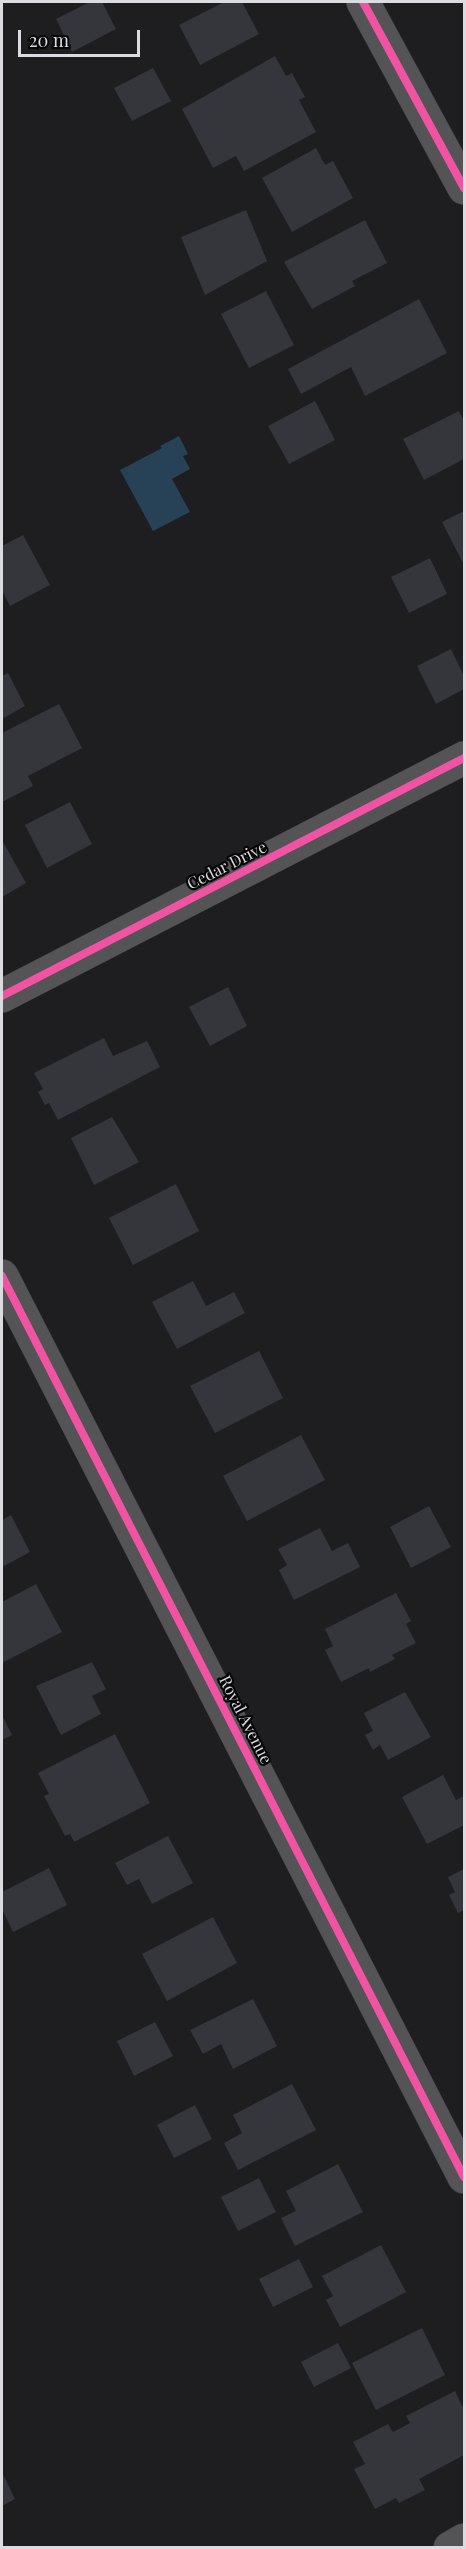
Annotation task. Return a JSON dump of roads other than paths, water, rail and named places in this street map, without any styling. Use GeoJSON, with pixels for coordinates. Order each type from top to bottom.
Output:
{"type":"FeatureCollection","features":[{"type":"Feature","properties":{"kind":"street"},"geometry":{"type":"LineString","coordinates":[[363,2],[465,188]]}},
{"type":"Feature","properties":{"kind":"street","name":"Cedar Drive"},"geometry":{"type":"LineString","coordinates":[[2,996],[465,758]]}},
{"type":"Feature","properties":{"kind":"street","name":"Royal Avenue"},"geometry":{"type":"LineString","coordinates":[[2,1276],[465,2177]]}},
{"type":"Feature","properties":{"kind":"street"},"geometry":{"type":"LineString","coordinates":[[450,2547],[465,2540]]}},
{"type":"Feature","properties":{"kind":"water"},"geometry":{"type":"Polygon","coordinates":[[[179,436],[188,454],[183,456],[190,469],[172,479],[190,512],[153,531],[120,470],[162,448],[160,446],[179,436]]]}}]}
